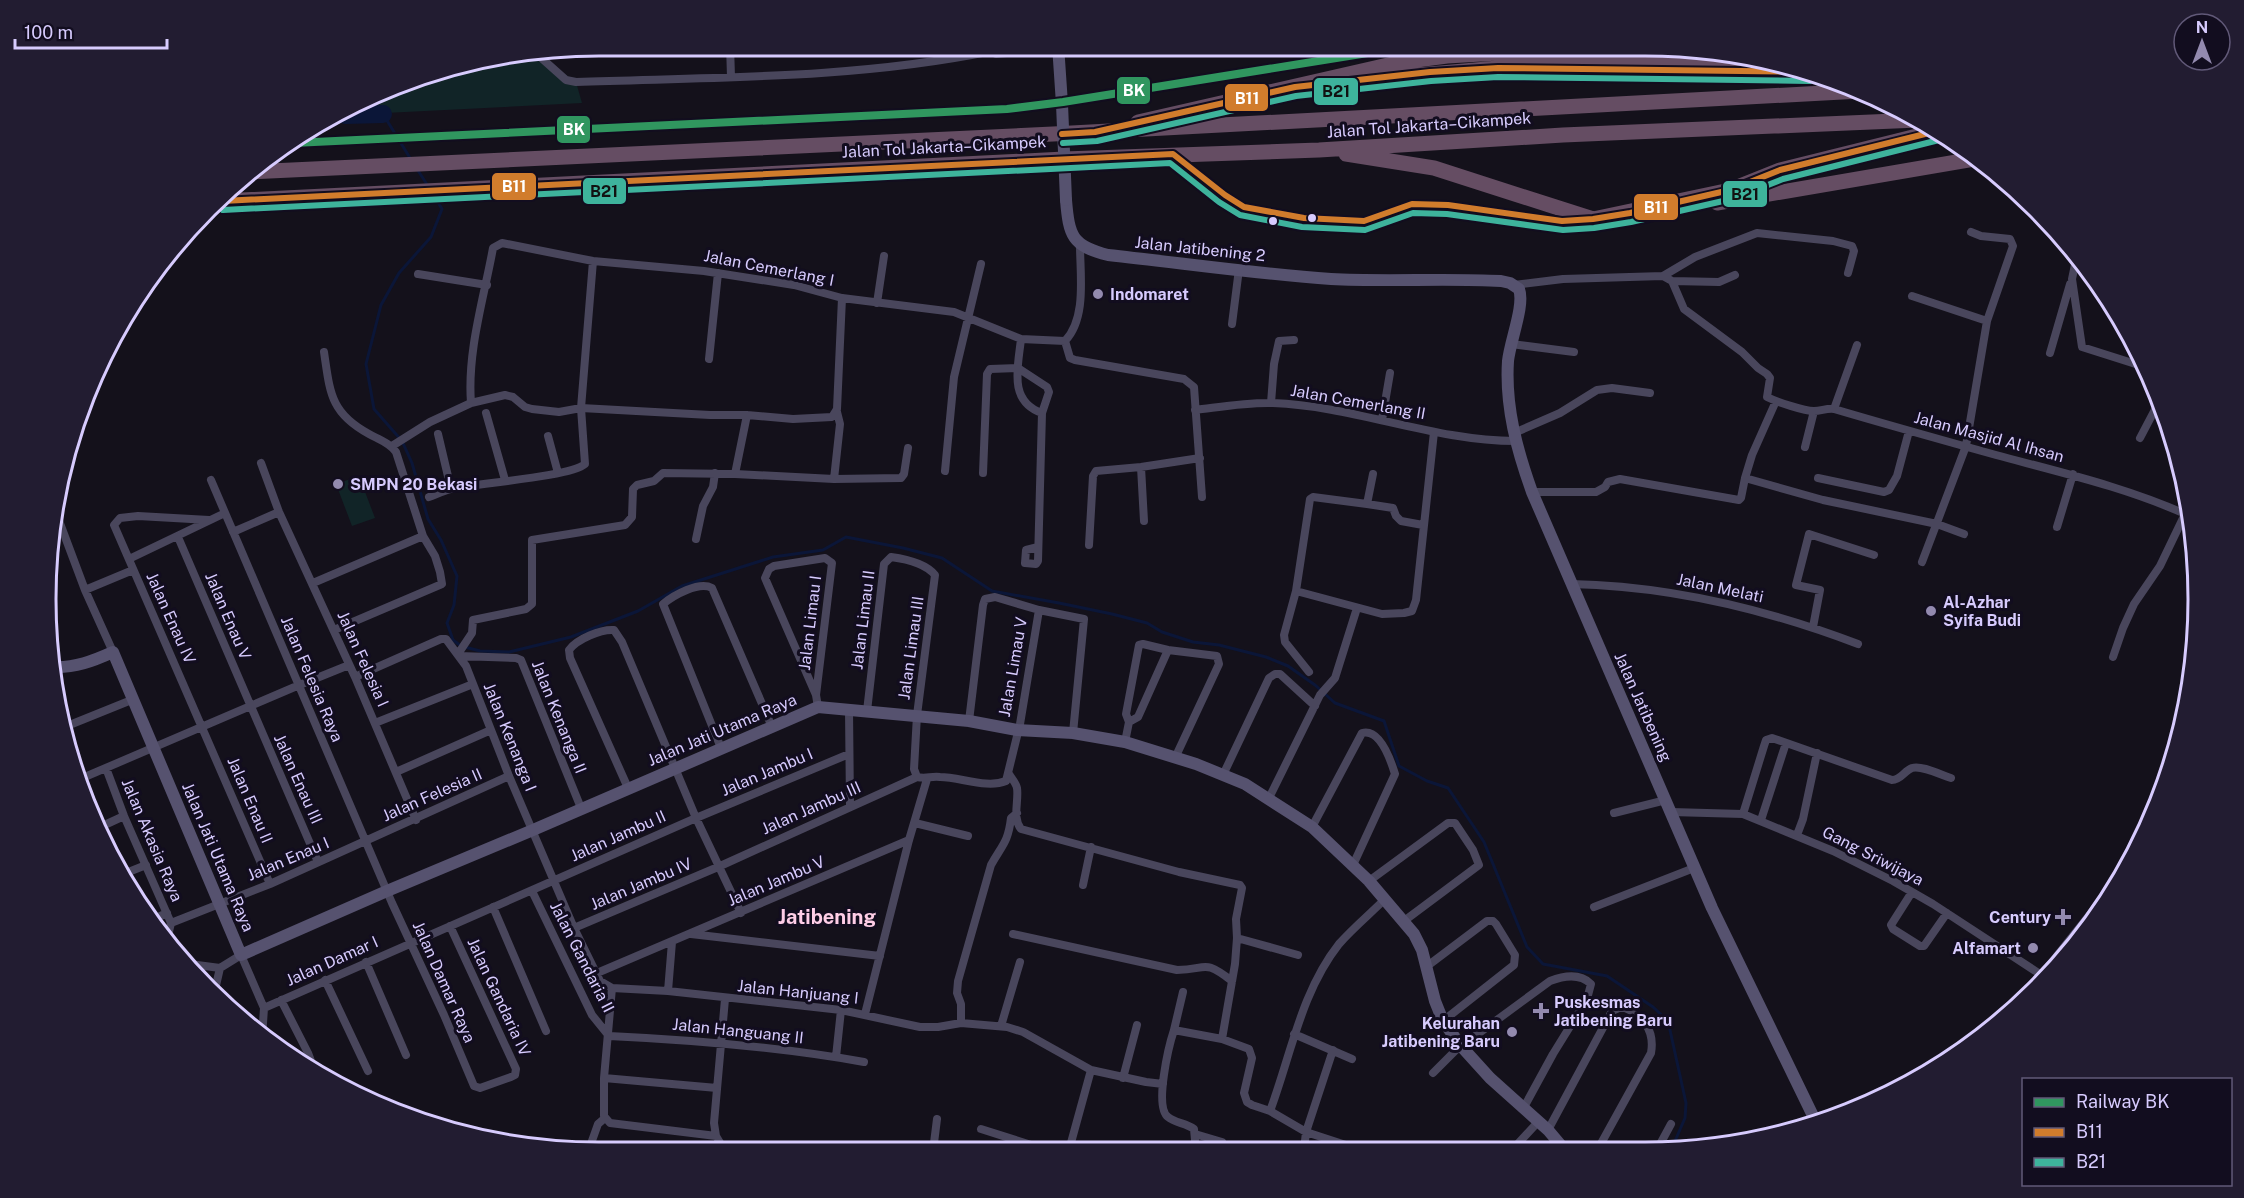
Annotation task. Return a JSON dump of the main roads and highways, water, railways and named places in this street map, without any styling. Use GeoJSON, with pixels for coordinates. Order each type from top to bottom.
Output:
{"type":"FeatureCollection","features":[{"type":"Feature","properties":{"kind":"highway"},"geometry":{"type":"LineString","coordinates":[[1095,132],[1401,62],[1447,56]]}},
{"type":"Feature","properties":{"kind":"highway"},"geometry":{"type":"LineString","coordinates":[[1609,56],[1685,63],[1722,61]]}},
{"type":"Feature","properties":{"kind":"highway"},"geometry":{"type":"LineString","coordinates":[[1295,87],[1430,72],[1498,68],[1775,72]]}},
{"type":"Feature","properties":{"kind":"highway","name":"Jalan Tol Jakarta–Cikampek"},"geometry":{"type":"LineString","coordinates":[[264,171],[1095,132],[1841,92]]}},
{"type":"Feature","properties":{"kind":"highway","name":"Jalan Tol Jakarta–Cikampek"},"geometry":{"type":"LineString","coordinates":[[230,201],[1064,159],[1319,150],[1563,135],[1902,121]]}},
{"type":"Feature","properties":{"kind":"highway"},"geometry":{"type":"LineString","coordinates":[[1319,150],[1434,168],[1593,219],[1730,190],[1780,170],[1926,134]]}},
{"type":"Feature","properties":{"kind":"highway"},"geometry":{"type":"LineString","coordinates":[[1630,213],[1689,208],[1966,160]]}},
{"type":"Feature","properties":{"kind":"waterway"},"geometry":{"type":"LineString","coordinates":[[383,114],[410,158]]}},
{"type":"Feature","properties":{"kind":"waterway"},"geometry":{"type":"LineString","coordinates":[[353,115],[383,114]]}},
{"type":"Feature","properties":{"kind":"waterway"},"geometry":{"type":"LineString","coordinates":[[417,169],[428,186]]}},
{"type":"Feature","properties":{"kind":"waterway"},"geometry":{"type":"LineString","coordinates":[[433,194],[442,209],[431,237],[399,273],[381,305],[366,364],[374,409],[402,441],[412,463],[428,519],[441,540],[457,576],[454,605],[447,623],[453,640],[461,646],[480,651],[509,652],[571,637],[638,611],[682,586],[773,557],[823,550],[846,537],[942,558],[992,591],[1112,614],[1147,623],[1162,632],[1193,642],[1219,645],[1266,657],[1288,666],[1335,703],[1384,721],[1399,766],[1427,781],[1448,788],[1484,842],[1527,947],[1543,964],[1607,976],[1653,1007],[1668,1021],[1686,1103],[1685,1118],[1675,1141]]}},
{"type":"Feature","properties":{"kind":"rail line","name":"BK"},"geometry":{"type":"LineString","coordinates":[[304,142],[1007,109],[1349,56]]}},
{"type":"Feature","properties":{"kind":"place","name":"Indomaret"},"geometry":{"type":"Point","coordinates":[1098,294]}},
{"type":"Feature","properties":{"kind":"place","name":"SMPN 20 Bekasi"},"geometry":{"type":"Point","coordinates":[338,484]}},
{"type":"Feature","properties":{"kind":"place","name":"Al-Azhar Syifa Budi"},"geometry":{"type":"Point","coordinates":[1931,611]}},
{"type":"Feature","properties":{"kind":"place","name":"Century"},"geometry":{"type":"Point","coordinates":[2063,917]}},
{"type":"Feature","properties":{"kind":"place","name":"Alfamart"},"geometry":{"type":"Point","coordinates":[2033,948]}},
{"type":"Feature","properties":{"kind":"place","name":"Puskesmas Jatibening Baru"},"geometry":{"type":"Point","coordinates":[1541,1011]}},
{"type":"Feature","properties":{"kind":"place","name":"Kelurahan Jatibening Baru"},"geometry":{"type":"Point","coordinates":[1512,1032]}},
{"type":"Feature","properties":{"kind":"district","name":"Jatibening"},"geometry":{"type":"Point","coordinates":[827,917]}}]}
